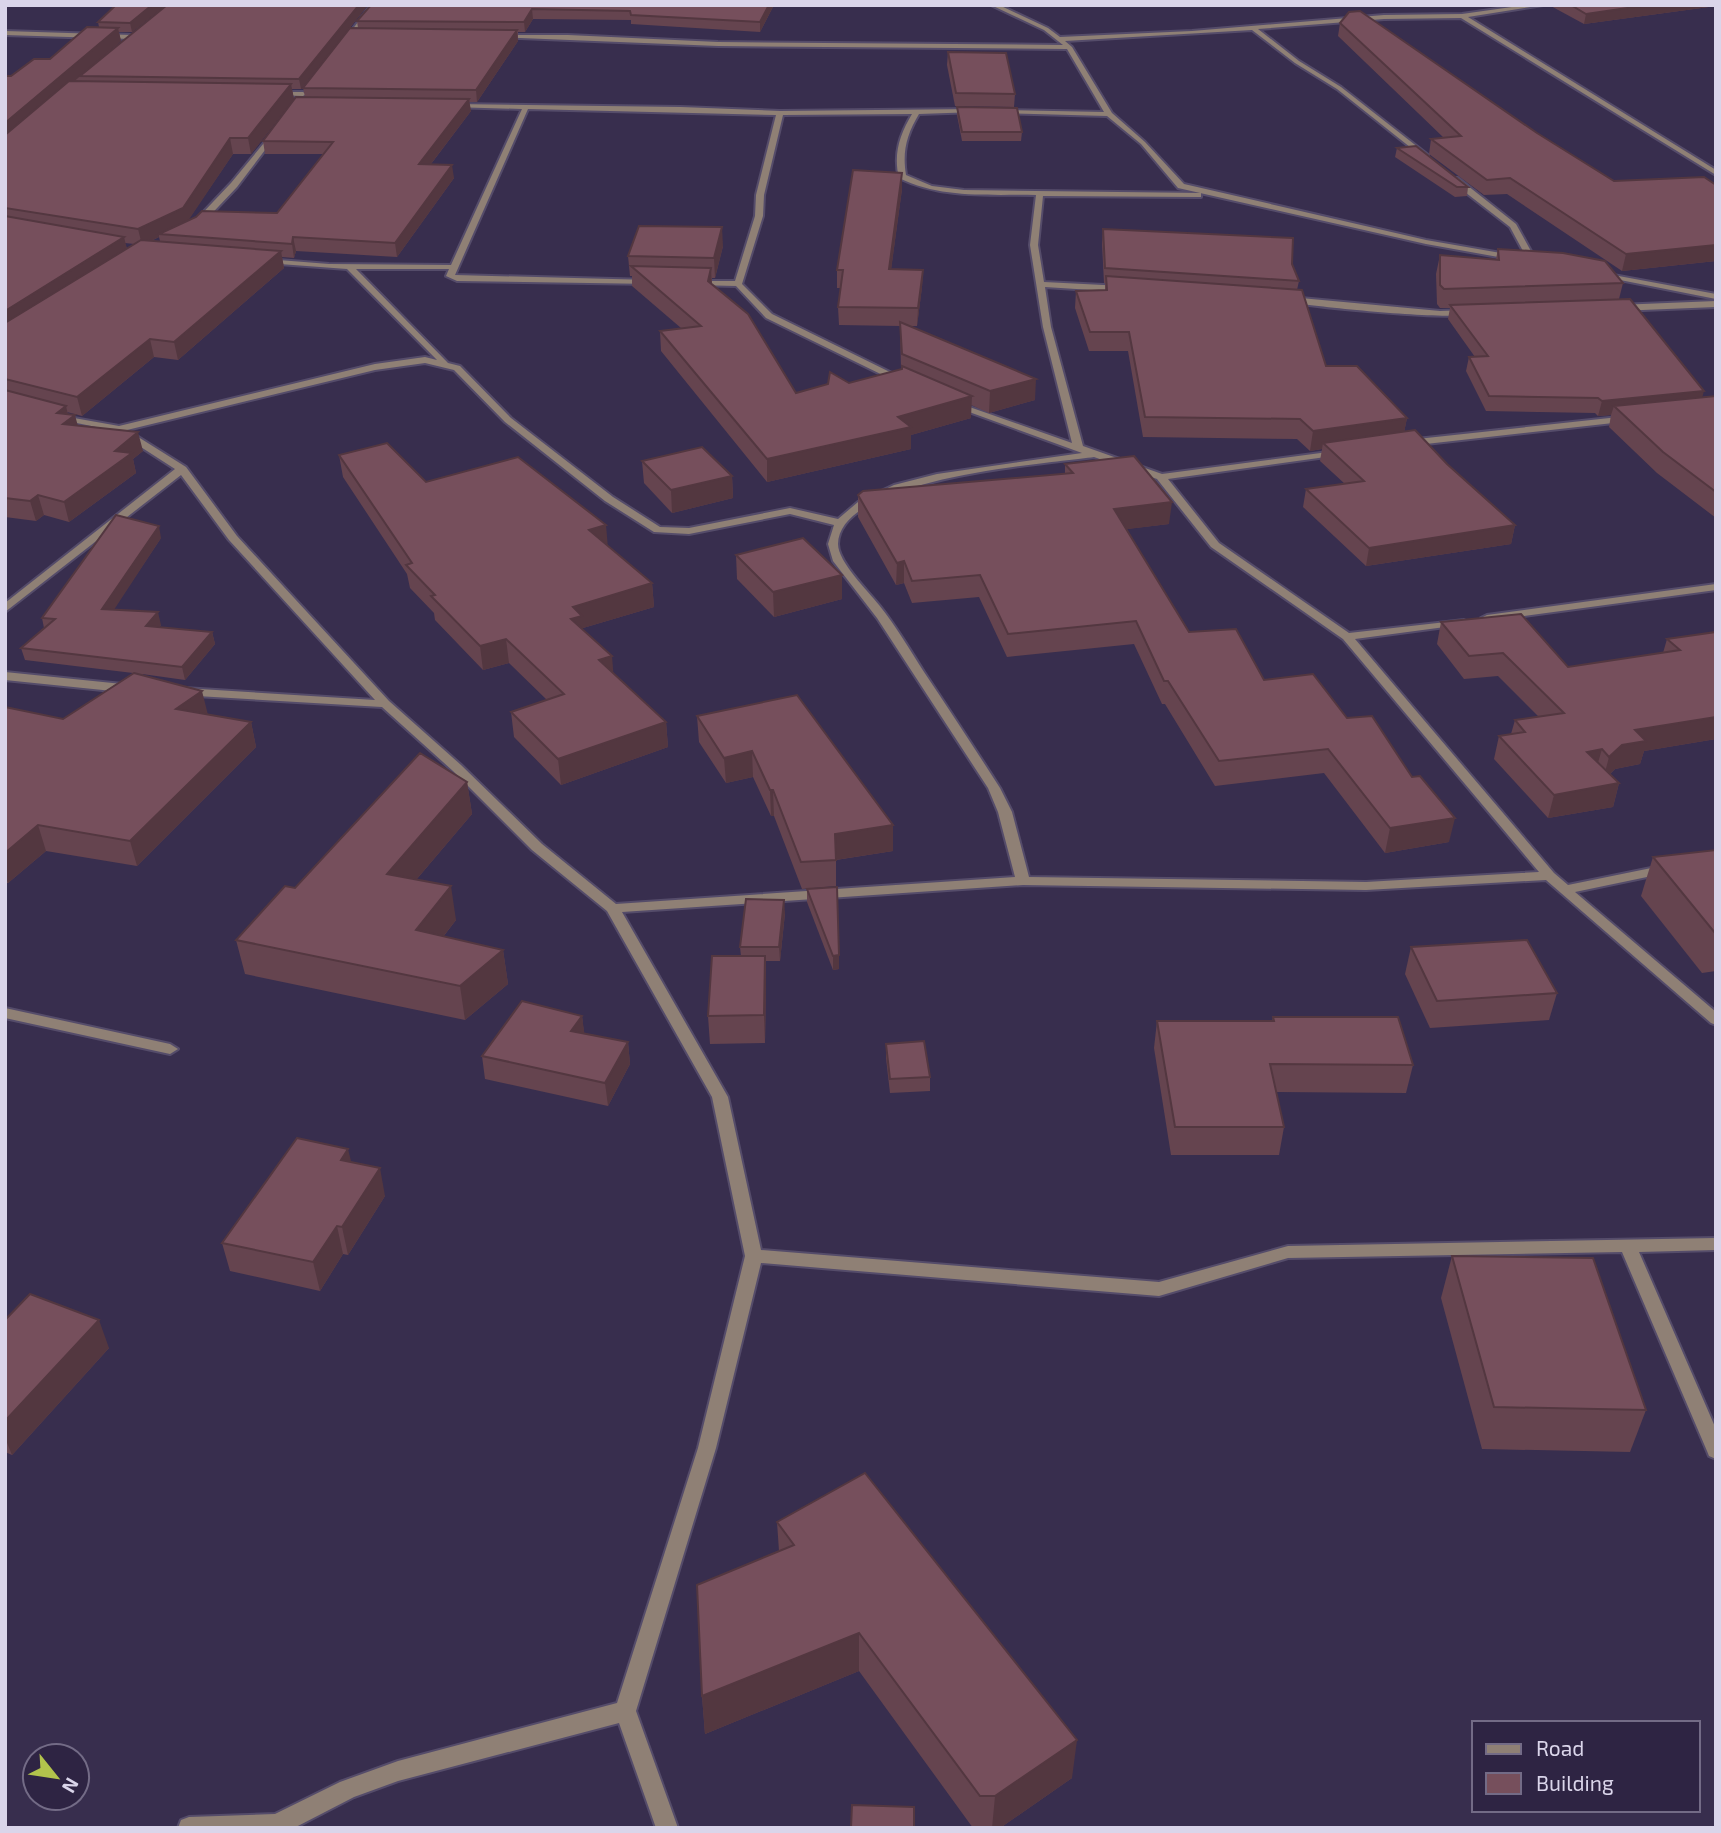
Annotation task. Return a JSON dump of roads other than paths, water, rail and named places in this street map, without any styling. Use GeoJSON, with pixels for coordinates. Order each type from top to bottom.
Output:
{"type":"FeatureCollection","features":[{"type":"Feature","properties":{"kind":"street"},"geometry":{"type":"LineString","coordinates":[[341,45],[374,5]]}},
{"type":"Feature","properties":{"kind":"street"},"geometry":{"type":"LineString","coordinates":[[994,5],[1046,29],[1069,47],[1109,114],[1143,143],[1176,182],[1215,195],[1426,242],[1546,264]]}},
{"type":"Feature","properties":{"kind":"street"},"geometry":{"type":"LineString","coordinates":[[1059,39],[1253,28],[1384,17],[1462,16],[1540,5]]}},
{"type":"Feature","properties":{"kind":"street"},"geometry":{"type":"LineString","coordinates":[[1462,16],[1716,173]]}},
{"type":"Feature","properties":{"kind":"street"},"geometry":{"type":"LineString","coordinates":[[1253,28],[1297,62],[1339,88],[1427,159]]}},
{"type":"Feature","properties":{"kind":"street"},"geometry":{"type":"LineString","coordinates":[[123,45],[143,29]]}},
{"type":"Feature","properties":{"kind":"street"},"geometry":{"type":"LineString","coordinates":[[5,33],[132,37]]}},
{"type":"Feature","properties":{"kind":"street"},"geometry":{"type":"LineString","coordinates":[[349,35],[362,36]]}},
{"type":"Feature","properties":{"kind":"street"},"geometry":{"type":"LineString","coordinates":[[490,37],[569,37],[718,44],[1069,47]]}},
{"type":"Feature","properties":{"kind":"street"},"geometry":{"type":"LineString","coordinates":[[297,105],[311,85]]}},
{"type":"Feature","properties":{"kind":"street"},"geometry":{"type":"LineString","coordinates":[[266,94],[303,94]]}},
{"type":"Feature","properties":{"kind":"street"},"geometry":{"type":"LineString","coordinates":[[445,106],[780,113],[918,110],[1109,114]]}},
{"type":"Feature","properties":{"kind":"street"},"geometry":{"type":"LineString","coordinates":[[526,107],[450,275],[457,279],[658,283]]}},
{"type":"Feature","properties":{"kind":"street"},"geometry":{"type":"LineString","coordinates":[[918,110],[905,132],[898,154],[902,176],[914,183],[937,188],[1040,193],[1215,195]]}},
{"type":"Feature","properties":{"kind":"street"},"geometry":{"type":"LineString","coordinates":[[738,284],[759,216],[760,195],[780,113]]}},
{"type":"Feature","properties":{"kind":"street"},"geometry":{"type":"LineString","coordinates":[[185,231],[195,226],[234,185],[281,125]]}},
{"type":"Feature","properties":{"kind":"street"},"geometry":{"type":"LineString","coordinates":[[1449,176],[1513,226],[1533,262]]}},
{"type":"Feature","properties":{"kind":"street"},"geometry":{"type":"LineString","coordinates":[[1040,193],[1034,245],[1047,327],[1077,447]]}},
{"type":"Feature","properties":{"kind":"street"},"geometry":{"type":"LineString","coordinates":[[258,260],[350,267],[453,267]]}},
{"type":"Feature","properties":{"kind":"street"},"geometry":{"type":"LineString","coordinates":[[350,267],[444,362]]}},
{"type":"Feature","properties":{"kind":"street"},"geometry":{"type":"LineString","coordinates":[[1596,273],[1716,297]]}},
{"type":"Feature","properties":{"kind":"street"},"geometry":{"type":"LineString","coordinates":[[684,283],[738,284],[769,316],[914,387]]}},
{"type":"Feature","properties":{"kind":"street"},"geometry":{"type":"LineString","coordinates":[[1040,284],[1137,289]]}},
{"type":"Feature","properties":{"kind":"street"},"geometry":{"type":"LineString","coordinates":[[1284,300],[1440,314],[1480,313]]}},
{"type":"Feature","properties":{"kind":"street"},"geometry":{"type":"LineString","coordinates":[[1608,309],[1716,304]]}},
{"type":"Feature","properties":{"kind":"street"},"geometry":{"type":"LineString","coordinates":[[119,429],[375,367],[425,360],[444,362],[457,368],[508,420],[609,499],[658,530],[688,531],[790,511],[840,523]]}},
{"type":"Feature","properties":{"kind":"street"},"geometry":{"type":"LineString","coordinates":[[948,402],[970,412],[1097,453],[1161,477],[1349,451]]}},
{"type":"Feature","properties":{"kind":"street"},"geometry":{"type":"LineString","coordinates":[[44,412],[119,429],[182,470],[233,538],[385,704],[457,768],[537,846],[614,908],[720,1097],[754,1256],[707,1448],[625,1711],[667,1828]]}},
{"type":"Feature","properties":{"kind":"street"},"geometry":{"type":"LineString","coordinates":[[1402,444],[1634,418]]}},
{"type":"Feature","properties":{"kind":"street"},"geometry":{"type":"LineString","coordinates":[[1023,881],[1005,812],[994,788],[883,616],[838,561],[833,544],[840,523],[862,505],[898,487],[937,477],[1097,453]]}},
{"type":"Feature","properties":{"kind":"street"},"geometry":{"type":"LineString","coordinates":[[5,610],[182,470]]}},
{"type":"Feature","properties":{"kind":"street"},"geometry":{"type":"LineString","coordinates":[[1161,477],[1215,545],[1347,637],[1549,876],[1716,1020]]}},
{"type":"Feature","properties":{"kind":"street"},"geometry":{"type":"LineString","coordinates":[[1347,637],[1716,587]]}},
{"type":"Feature","properties":{"kind":"street"},"geometry":{"type":"LineString","coordinates":[[5,676],[139,689]]}},
{"type":"Feature","properties":{"kind":"street"},"geometry":{"type":"LineString","coordinates":[[166,691],[385,704]]}},
{"type":"Feature","properties":{"kind":"street"},"geometry":{"type":"LineString","coordinates":[[1563,890],[1678,867]]}},
{"type":"Feature","properties":{"kind":"street"},"geometry":{"type":"LineString","coordinates":[[614,908],[1023,881],[1366,886],[1549,876]]}},
{"type":"Feature","properties":{"kind":"street"},"geometry":{"type":"LineString","coordinates":[[5,1013],[170,1049]]}},
{"type":"Feature","properties":{"kind":"street"},"geometry":{"type":"LineString","coordinates":[[754,1256],[1159,1289],[1288,1252],[1629,1248],[1716,1244]]}},
{"type":"Feature","properties":{"kind":"street"},"geometry":{"type":"LineString","coordinates":[[1629,1248],[1716,1451]]}},
{"type":"Feature","properties":{"kind":"street"},"geometry":{"type":"LineString","coordinates":[[188,1828],[277,1825],[348,1789],[398,1771],[625,1711]]}}]}
